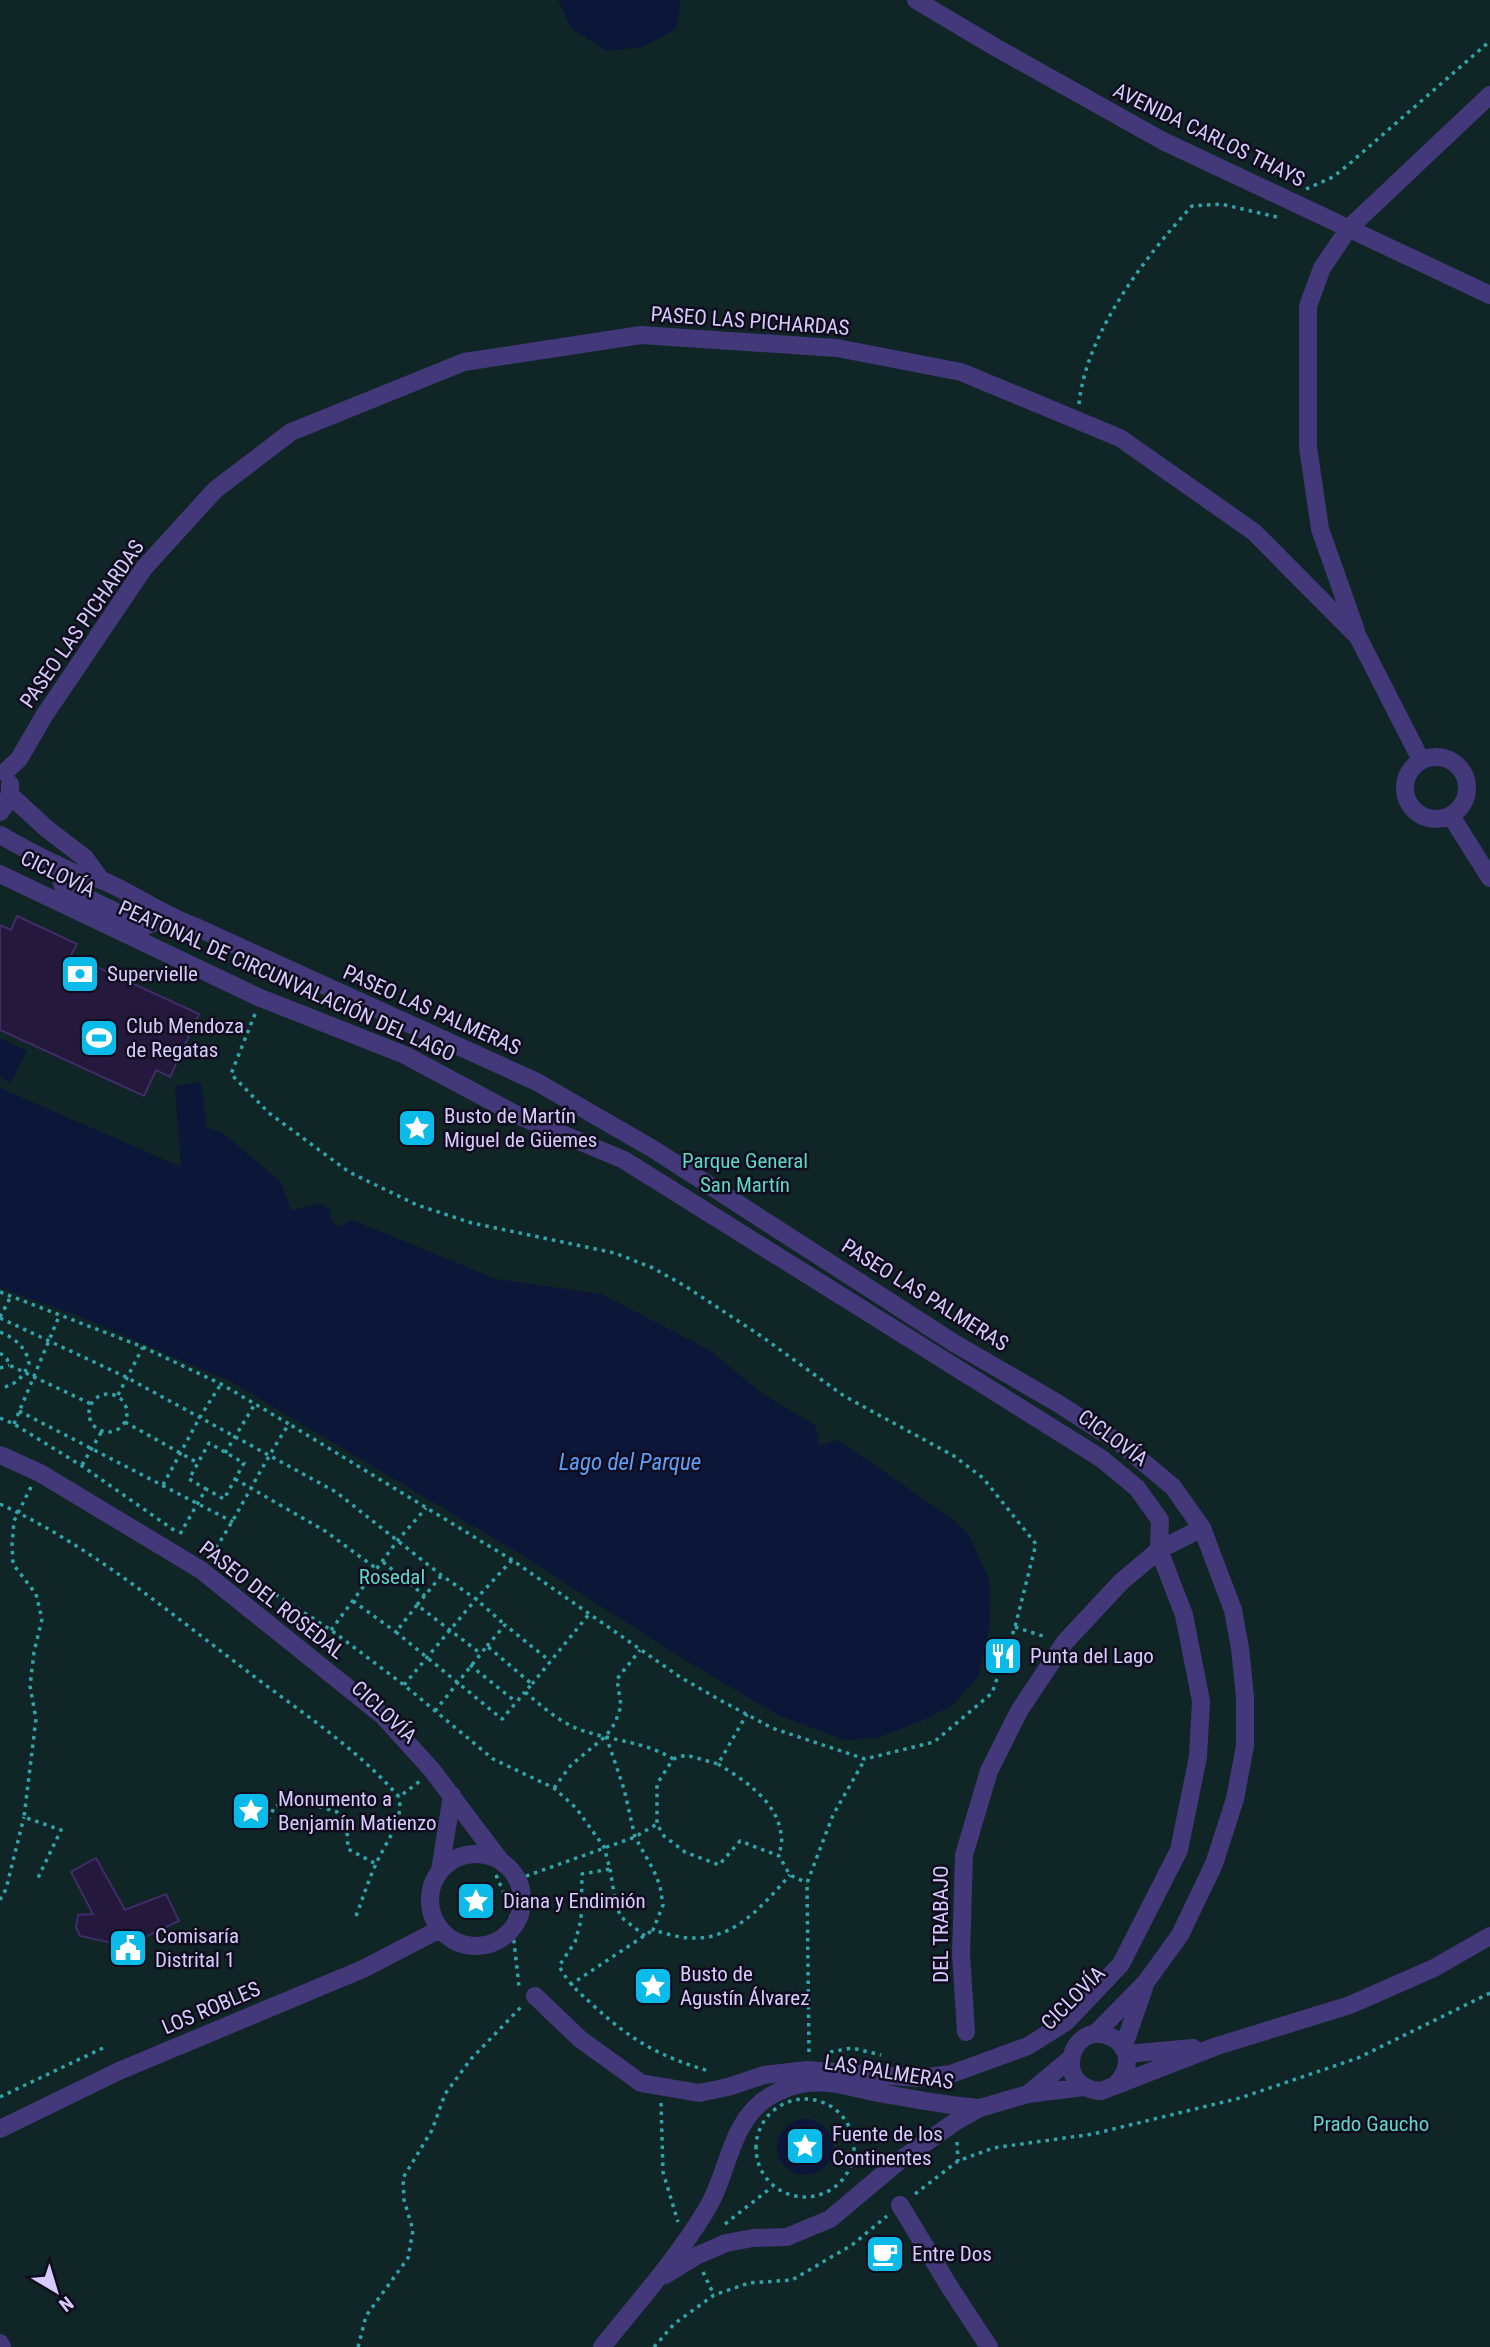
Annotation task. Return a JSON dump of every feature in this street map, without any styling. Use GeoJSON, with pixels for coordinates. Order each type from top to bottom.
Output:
{"type":"FeatureCollection","features":[{"type":"Feature","properties":{"kind":"street","name":"AVENIDA CARLOS THAYS"},"geometry":{"type":"LineString","coordinates":[[916,0],[1163,141],[1490,295]]}},
{"type":"Feature","properties":{"kind":"street"},"geometry":{"type":"LineString","coordinates":[[1358,637],[1320,530],[1308,447],[1308,306],[1322,268],[1349,228],[1490,95]]}},
{"type":"Feature","properties":{"kind":"street","name":"PASEO LAS PICHARDAS"},"geometry":{"type":"LineString","coordinates":[[3,769],[19,759],[44,716],[144,568],[215,490],[291,432],[464,362],[641,335],[837,348],[961,372],[1120,438],[1254,532],[1358,637],[1421,760]]}},
{"type":"Feature","properties":{"kind":"street"},"geometry":{"type":"LineString","coordinates":[[1432,756],[1443,757],[1461,768],[1468,789],[1460,809],[1451,816],[1442,819],[1422,816],[1408,803],[1405,784],[1408,774],[1421,760],[1432,756]]}},
{"type":"Feature","properties":{"kind":"street"},"geometry":{"type":"LineString","coordinates":[[0,812],[10,795],[9,783],[3,769]]}},
{"type":"Feature","properties":{"kind":"street"},"geometry":{"type":"LineString","coordinates":[[10,795],[85,859],[102,880]]}},
{"type":"Feature","properties":{"kind":"street"},"geometry":{"type":"LineString","coordinates":[[1451,816],[1490,878]]}},
{"type":"Feature","properties":{"kind":"street"},"geometry":{"type":"LineString","coordinates":[[0,835],[76,873],[102,880],[168,917]]}},
{"type":"Feature","properties":{"kind":"street"},"geometry":{"type":"LineString","coordinates":[[56,864],[63,886],[145,926],[168,917]]}},
{"type":"Feature","properties":{"kind":"street","name":"PEATONAL DE CIRCUNVALACIÓN DEL LAGO"},"geometry":{"type":"LineString","coordinates":[[0,874],[258,997],[405,1055],[517,1115],[624,1160],[1102,1459],[1137,1488],[1160,1520],[1159,1550],[1184,1615],[1201,1701],[1198,1757],[1179,1850],[1121,1964],[1066,2022],[1028,2046],[951,2074],[919,2078],[807,2070],[764,2075],[699,2093],[664,2087]]}},
{"type":"Feature","properties":{"kind":"street","name":"PASEO LAS PALMERAS"},"geometry":{"type":"LineString","coordinates":[[168,917],[537,1082],[653,1149],[954,1343],[1059,1404],[1124,1446],[1173,1487],[1202,1528],[1233,1610],[1245,1697],[1245,1746],[1236,1798],[1214,1864],[1180,1935],[1146,1982]]}},
{"type":"Feature","properties":{"kind":"street","name":"PASEO DEL ROSEDAL"},"geometry":{"type":"LineString","coordinates":[[0,1455],[40,1473],[201,1570],[383,1716],[452,1796],[490,1857],[510,1868],[518,1879]]}},
{"type":"Feature","properties":{"kind":"street","name":"DEL TRABAJO"},"geometry":{"type":"LineString","coordinates":[[965,2032],[961,1954],[964,1855],[989,1771],[1019,1711],[1065,1642],[1121,1582],[1159,1550],[1202,1528]]}},
{"type":"Feature","properties":{"kind":"street"},"geometry":{"type":"LineString","coordinates":[[440,1871],[452,1796]]}},
{"type":"Feature","properties":{"kind":"street"},"geometry":{"type":"LineString","coordinates":[[490,1857],[473,1854],[461,1856],[449,1862],[432,1884],[432,1915],[449,1938],[460,1944],[479,1946],[497,1941],[512,1929],[523,1906],[518,1879]]}},
{"type":"Feature","properties":{"kind":"street","name":"LOS ROBLES"},"geometry":{"type":"LineString","coordinates":[[0,2129],[119,2071],[363,1969],[440,1929]]}},
{"type":"Feature","properties":{"kind":"street"},"geometry":{"type":"LineString","coordinates":[[1146,1982],[1095,2034],[1079,2042],[1070,2059],[1073,2075],[1084,2087],[1101,2091],[1217,2046],[1350,2005],[1434,1968],[1490,1936]]}},
{"type":"Feature","properties":{"kind":"street"},"geometry":{"type":"LineString","coordinates":[[1117,2083],[1125,2073],[1125,2051],[1146,1982]]}},
{"type":"Feature","properties":{"kind":"street"},"geometry":{"type":"LineString","coordinates":[[532,1998],[580,2039],[641,2083],[664,2087]]}},
{"type":"Feature","properties":{"kind":"street"},"geometry":{"type":"LineString","coordinates":[[1095,2034],[1116,2040],[1125,2051]]}},
{"type":"Feature","properties":{"kind":"street"},"geometry":{"type":"LineString","coordinates":[[1125,2051],[1217,2046]]}},
{"type":"Feature","properties":{"kind":"street","name":"LAS PALMERAS"},"geometry":{"type":"LineString","coordinates":[[1028,2094],[1070,2059]]}},
{"type":"Feature","properties":{"kind":"street","name":"LAS PALMERAS"},"geometry":{"type":"LineString","coordinates":[[602,2347],[656,2280],[690,2250],[740,2128],[756,2106],[774,2094],[806,2083],[833,2083],[928,2102],[980,2108]]}},
{"type":"Feature","properties":{"kind":"street","name":"LAS PALMERAS"},"geometry":{"type":"LineString","coordinates":[[690,2250],[752,2238],[787,2237],[830,2219],[899,2161],[954,2122],[980,2108],[1028,2094],[1084,2087]]}},
{"type":"Feature","properties":{"kind":"street"},"geometry":{"type":"LineString","coordinates":[[900,2205],[948,2286],[989,2347]]}},
{"type":"Feature","properties":{"kind":"path"},"geometry":{"type":"LineString","coordinates":[[1289,199],[1333,177],[1490,41]]}},
{"type":"Feature","properties":{"kind":"path"},"geometry":{"type":"LineString","coordinates":[[1077,420],[1080,390],[1092,354],[1110,317],[1162,239],[1192,206],[1221,204],[1282,218]]}},
{"type":"Feature","properties":{"kind":"path"},"geometry":{"type":"LineString","coordinates":[[0,1292],[143,1347],[221,1384],[512,1560],[680,1676],[772,1728],[864,1759],[934,1742],[992,1693],[1015,1627],[1035,1544],[983,1478],[954,1456],[844,1396],[761,1336],[653,1268],[615,1253],[472,1223],[417,1205],[349,1172],[269,1113],[231,1074],[258,1004],[258,997]]}},
{"type":"Feature","properties":{"kind":"path"},"geometry":{"type":"LineString","coordinates":[[11,1296],[0,1318],[126,1377],[336,1492],[441,1575],[476,1599],[550,1661]]}},
{"type":"Feature","properties":{"kind":"path"},"geometry":{"type":"LineString","coordinates":[[13,1424],[60,1314]]}},
{"type":"Feature","properties":{"kind":"path"},"geometry":{"type":"LineString","coordinates":[[0,1332],[23,1347],[29,1364],[26,1372],[14,1385],[0,1388]]}},
{"type":"Feature","properties":{"kind":"path"},"geometry":{"type":"LineString","coordinates":[[118,1396],[143,1347]]}},
{"type":"Feature","properties":{"kind":"path"},"geometry":{"type":"LineString","coordinates":[[0,1353],[9,1365]]}},
{"type":"Feature","properties":{"kind":"path"},"geometry":{"type":"LineString","coordinates":[[0,1368],[9,1365],[91,1404]]}},
{"type":"Feature","properties":{"kind":"path"},"geometry":{"type":"LineString","coordinates":[[162,1485],[221,1384]]}},
{"type":"Feature","properties":{"kind":"path"},"geometry":{"type":"LineString","coordinates":[[106,1394],[118,1396],[126,1405],[125,1422],[115,1431],[102,1431],[89,1417],[91,1404],[94,1399],[106,1394]]}},
{"type":"Feature","properties":{"kind":"path"},"geometry":{"type":"LineString","coordinates":[[225,1453],[255,1404]]}},
{"type":"Feature","properties":{"kind":"path"},"geometry":{"type":"LineString","coordinates":[[19,1410],[233,1522]]}},
{"type":"Feature","properties":{"kind":"path"},"geometry":{"type":"LineString","coordinates":[[0,1418],[82,1466],[180,1534],[206,1489]]}},
{"type":"Feature","properties":{"kind":"path"},"geometry":{"type":"LineString","coordinates":[[125,1422],[198,1462]]}},
{"type":"Feature","properties":{"kind":"path"},"geometry":{"type":"LineString","coordinates":[[201,1570],[233,1522],[268,1455],[289,1424]]}},
{"type":"Feature","properties":{"kind":"path"},"geometry":{"type":"LineString","coordinates":[[82,1466],[102,1431]]}},
{"type":"Feature","properties":{"kind":"path"},"geometry":{"type":"LineString","coordinates":[[209,1443],[225,1453],[244,1463],[224,1499],[188,1479],[209,1443]]}},
{"type":"Feature","properties":{"kind":"path"},"geometry":{"type":"LineString","coordinates":[[0,1900],[6,1889],[24,1817],[36,1719],[30,1686],[42,1619],[36,1594],[13,1564],[14,1521],[40,1473]]}},
{"type":"Feature","properties":{"kind":"path"},"geometry":{"type":"LineString","coordinates":[[235,1479],[325,1531],[377,1569]]}},
{"type":"Feature","properties":{"kind":"path"},"geometry":{"type":"LineString","coordinates":[[0,1504],[107,1565],[357,1754],[399,1797],[401,1804],[396,1824],[376,1864],[356,1916]]}},
{"type":"Feature","properties":{"kind":"path"},"geometry":{"type":"LineString","coordinates":[[331,1630],[398,1540],[426,1508]]}},
{"type":"Feature","properties":{"kind":"path"},"geometry":{"type":"LineString","coordinates":[[201,1547],[331,1630],[404,1685],[493,1759],[554,1788],[576,1808],[604,1847],[621,1917],[645,1936]]}},
{"type":"Feature","properties":{"kind":"path"},"geometry":{"type":"LineString","coordinates":[[404,1685],[512,1560]]}},
{"type":"Feature","properties":{"kind":"path"},"geometry":{"type":"LineString","coordinates":[[383,1561],[425,1596]]}},
{"type":"Feature","properties":{"kind":"path"},"geometry":{"type":"LineString","coordinates":[[396,1632],[441,1575]]}},
{"type":"Feature","properties":{"kind":"path"},"geometry":{"type":"LineString","coordinates":[[353,1601],[396,1632],[502,1719],[590,1613]]}},
{"type":"Feature","properties":{"kind":"path"},"geometry":{"type":"LineString","coordinates":[[417,1605],[480,1653]]}},
{"type":"Feature","properties":{"kind":"path"},"geometry":{"type":"LineString","coordinates":[[435,1711],[505,1625]]}},
{"type":"Feature","properties":{"kind":"path"},"geometry":{"type":"LineString","coordinates":[[1015,1627],[1065,1642]]}},
{"type":"Feature","properties":{"kind":"path"},"geometry":{"type":"LineString","coordinates":[[487,1646],[532,1684]]}},
{"type":"Feature","properties":{"kind":"path"},"geometry":{"type":"LineString","coordinates":[[554,1788],[571,1765],[606,1736],[615,1723],[621,1706],[617,1679],[640,1650]]}},
{"type":"Feature","properties":{"kind":"path"},"geometry":{"type":"LineString","coordinates":[[470,1665],[516,1702]]}},
{"type":"Feature","properties":{"kind":"path"},"geometry":{"type":"LineString","coordinates":[[525,1692],[554,1716],[583,1731],[662,1752],[673,1759]]}},
{"type":"Feature","properties":{"kind":"path"},"geometry":{"type":"LineString","coordinates":[[718,1764],[747,1714]]}},
{"type":"Feature","properties":{"kind":"path"},"geometry":{"type":"LineString","coordinates":[[569,1985],[653,1930],[663,1905],[654,1871],[635,1838],[624,1789],[606,1736]]}},
{"type":"Feature","properties":{"kind":"path"},"geometry":{"type":"LineString","coordinates":[[779,1856],[782,1837],[778,1818],[766,1801],[745,1781],[718,1764],[686,1755],[673,1759],[657,1784],[657,1824],[664,1836],[685,1853],[719,1865],[740,1841],[779,1856],[790,1875],[807,1883]]}},
{"type":"Feature","properties":{"kind":"path"},"geometry":{"type":"LineString","coordinates":[[864,1759],[833,1815],[807,1883],[809,2056],[852,2048],[889,2058]]}},
{"type":"Feature","properties":{"kind":"path"},"geometry":{"type":"LineString","coordinates":[[399,1797],[432,1770]]}},
{"type":"Feature","properties":{"kind":"path"},"geometry":{"type":"LineString","coordinates":[[268,1820],[275,1806],[286,1804],[337,1812],[347,1830],[348,1849],[376,1864]]}},
{"type":"Feature","properties":{"kind":"path"},"geometry":{"type":"LineString","coordinates":[[24,1817],[61,1830],[37,1880]]}},
{"type":"Feature","properties":{"kind":"path"},"geometry":{"type":"LineString","coordinates":[[518,1879],[635,1838],[657,1824]]}},
{"type":"Feature","properties":{"kind":"path"},"geometry":{"type":"LineString","coordinates":[[358,2347],[366,2316],[408,2258],[413,2230],[404,2200],[403,2178],[432,2130],[446,2094],[471,2059],[516,2011],[532,1998],[519,1986],[510,1908],[490,1857]]}},
{"type":"Feature","properties":{"kind":"path"},"geometry":{"type":"LineString","coordinates":[[610,1869],[582,1874],[581,1920],[575,1942],[559,1966],[569,1985],[622,2032],[675,2061],[713,2072]]}},
{"type":"Feature","properties":{"kind":"path"},"geometry":{"type":"LineString","coordinates":[[653,1930],[690,1938],[709,1937],[730,1931],[761,1907],[790,1875]]}},
{"type":"Feature","properties":{"kind":"path"},"geometry":{"type":"LineString","coordinates":[[654,2347],[674,2324],[714,2295],[749,2283],[792,2280],[852,2245],[958,2161],[993,2148],[1093,2134],[1240,2098],[1359,2057],[1490,1993]]}},
{"type":"Feature","properties":{"kind":"path"},"geometry":{"type":"LineString","coordinates":[[0,2097],[105,2047]]}},
{"type":"Feature","properties":{"kind":"path"},"geometry":{"type":"LineString","coordinates":[[664,2087],[661,2101],[663,2172],[690,2250],[714,2295]]}},
{"type":"Feature","properties":{"kind":"path"},"geometry":{"type":"LineString","coordinates":[[814,2100],[835,2108],[849,2127],[854,2149],[844,2178],[819,2195],[802,2197],[772,2187],[761,2171],[755,2155],[756,2138],[763,2122],[774,2109],[789,2101],[814,2100]]}},
{"type":"Feature","properties":{"kind":"path"},"geometry":{"type":"LineString","coordinates":[[722,2227],[772,2187]]}},
{"type":"Feature","properties":{"kind":"green space","name":"Parque General San Martín"},"geometry":{"type":"Polygon","coordinates":[[[0,0],[1490,0],[1490,2347],[0,2347],[0,0]]]}},
{"type":"Feature","properties":{"kind":"water"},"geometry":{"type":"Polygon","coordinates":[[[558,0],[681,0],[676,29],[642,47],[607,51],[572,29],[558,0]]]}},
{"type":"Feature","properties":{"kind":"water"},"geometry":{"type":"Polygon","coordinates":[[[0,1038],[27,1051],[11,1083],[0,1077],[0,1038]]]}},
{"type":"Feature","properties":{"kind":"water","name":"Lago del Parque"},"geometry":{"type":"Polygon","coordinates":[[[201,1082],[207,1128],[223,1133],[281,1182],[291,1211],[320,1203],[330,1210],[331,1221],[339,1227],[352,1220],[496,1279],[601,1294],[711,1351],[761,1393],[816,1426],[819,1446],[838,1440],[951,1518],[968,1534],[989,1578],[990,1624],[978,1677],[953,1705],[877,1738],[845,1740],[778,1715],[677,1655],[520,1554],[232,1382],[79,1316],[0,1288],[0,1088],[181,1167],[175,1086],[201,1082]]]}},
{"type":"Feature","properties":{"kind":"water"},"geometry":{"type":"Polygon","coordinates":[[[805,2119],[816,2121],[825,2127],[831,2136],[831,2158],[825,2167],[816,2173],[805,2175],[794,2173],[785,2167],[779,2158],[777,2147],[779,2136],[785,2127],[794,2121],[805,2119]]]}},
{"type":"Feature","properties":{"kind":"building"},"geometry":{"type":"Polygon","coordinates":[[[17,916],[77,944],[71,955],[199,1014],[170,1077],[156,1070],[144,1096],[0,1030],[0,925],[11,930],[17,916]]]}},
{"type":"Feature","properties":{"kind":"building"},"geometry":{"type":"Polygon","coordinates":[[[96,1858],[125,1910],[166,1894],[179,1921],[126,1946],[80,1936],[76,1927],[78,1915],[93,1914],[71,1872],[96,1858]]]}},
{"type":"Feature","properties":{"kind":"place","name":"Supervielle"},"geometry":{"type":"Point","coordinates":[80,974]}},
{"type":"Feature","properties":{"kind":"place","name":"Club Mendoza de Regatas"},"geometry":{"type":"Point","coordinates":[99,1038]}},
{"type":"Feature","properties":{"kind":"place","name":"Busto de Martín Miguel de Güemes"},"geometry":{"type":"Point","coordinates":[417,1128]}},
{"type":"Feature","properties":{"kind":"place","name":"Punta del Lago"},"geometry":{"type":"Point","coordinates":[1003,1656]}},
{"type":"Feature","properties":{"kind":"place","name":"Monumento a Benjamín Matienzo"},"geometry":{"type":"Point","coordinates":[251,1811]}},
{"type":"Feature","properties":{"kind":"place","name":"Diana y Endimión"},"geometry":{"type":"Point","coordinates":[476,1901]}},
{"type":"Feature","properties":{"kind":"place","name":"Comisaría Distrital 1"},"geometry":{"type":"Point","coordinates":[128,1948]}},
{"type":"Feature","properties":{"kind":"place","name":"Busto de Agustín Álvarez"},"geometry":{"type":"Point","coordinates":[653,1986]}},
{"type":"Feature","properties":{"kind":"place","name":"Fuente de los Continentes"},"geometry":{"type":"Point","coordinates":[805,2146]}},
{"type":"Feature","properties":{"kind":"place","name":"Entre Dos"},"geometry":{"type":"Point","coordinates":[885,2254]}},
{"type":"Feature","properties":{"kind":"park label","name":"Rosedal"},"geometry":{"type":"Point","coordinates":[392,1577]}},
{"type":"Feature","properties":{"kind":"park label","name":"Prado Gaucho"},"geometry":{"type":"Point","coordinates":[1371,2124]}}]}
